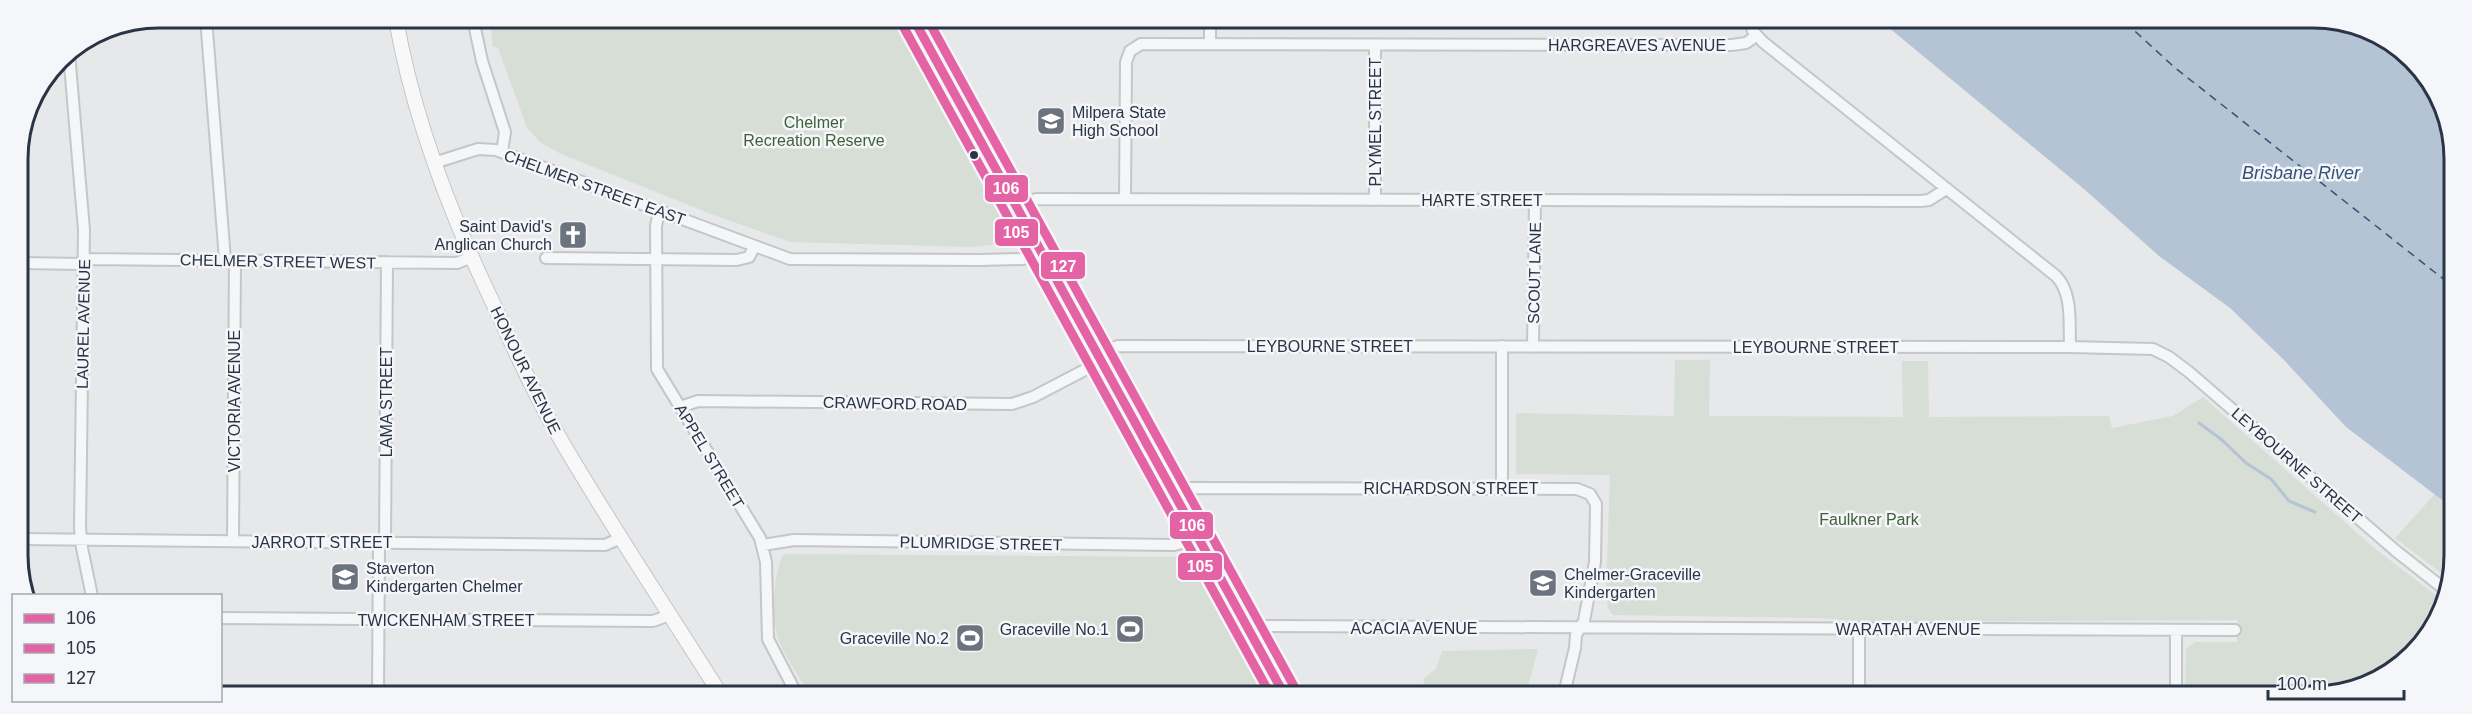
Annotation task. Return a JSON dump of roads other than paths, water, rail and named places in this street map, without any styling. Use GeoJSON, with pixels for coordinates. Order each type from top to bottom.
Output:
{"type":"FeatureCollection","features":[{"type":"Feature","properties":{"kind":"main road","name":"HONOUR AVENUE"},"geometry":{"type":"LineString","coordinates":[[399,29],[417,108],[434,163],[472,257],[539,401],[564,446],[715,686]]}},
{"type":"Feature","properties":{"kind":"main road"},"geometry":{"type":"LineString","coordinates":[[919,29],[1279,685]]}},
{"type":"Feature","properties":{"kind":"street"},"geometry":{"type":"LineString","coordinates":[[1753,28],[1756,36],[2062,282],[2067,299],[2070,347]]}},
{"type":"Feature","properties":{"kind":"street","name":"VICTORIA AVENUE"},"geometry":{"type":"LineString","coordinates":[[207,29],[230,260],[233,541]]}},
{"type":"Feature","properties":{"kind":"street"},"geometry":{"type":"LineString","coordinates":[[475,29],[482,61],[504,128],[505,141],[502,152]]}},
{"type":"Feature","properties":{"kind":"street"},"geometry":{"type":"LineString","coordinates":[[1210,29],[1210,44]]}},
{"type":"Feature","properties":{"kind":"street","name":"HARGREAVES AVENUE"},"geometry":{"type":"LineString","coordinates":[[1125,199],[1126,63],[1130,51],[1136,46],[1146,44],[1732,45],[1749,42],[1756,36]]}},
{"type":"Feature","properties":{"kind":"street","name":"PLYMEL STREET"},"geometry":{"type":"LineString","coordinates":[[1375,45],[1375,200]]}},
{"type":"Feature","properties":{"kind":"street","name":"LAUREL AVENUE"},"geometry":{"type":"LineString","coordinates":[[70,64],[84,230],[81,540],[92,594]]}},
{"type":"Feature","properties":{"kind":"street","name":"CHELMER STREET EAST"},"geometry":{"type":"LineString","coordinates":[[434,163],[482,148],[502,152],[782,257],[989,260],[1023,259],[1044,254]]}},
{"type":"Feature","properties":{"kind":"street","name":"HARTE STREET"},"geometry":{"type":"LineString","coordinates":[[1017,207],[1036,199],[1921,201],[1929,200],[1946,189]]}},
{"type":"Feature","properties":{"kind":"street","name":"SCOUT LANE"},"geometry":{"type":"LineString","coordinates":[[1533,347],[1535,200]]}},
{"type":"Feature","properties":{"kind":"street","name":"APPEL STREET"},"geometry":{"type":"LineString","coordinates":[[659,212],[656,223],[656,362],[660,374],[763,545],[766,562],[767,634],[772,651],[792,686]]}},
{"type":"Feature","properties":{"kind":"street"},"geometry":{"type":"LineString","coordinates":[[546,258],[743,259],[750,256],[754,247]]}},
{"type":"Feature","properties":{"kind":"street","name":"CHELMER STREET WEST"},"geometry":{"type":"LineString","coordinates":[[29,263],[230,260],[458,263],[472,257]]}},
{"type":"Feature","properties":{"kind":"street","name":"LAMA STREET"},"geometry":{"type":"LineString","coordinates":[[378,686],[387,262]]}},
{"type":"Feature","properties":{"kind":"street","name":"LEYBOURNE STREET"},"geometry":{"type":"LineString","coordinates":[[1100,357],[1118,346],[2150,349],[2169,357],[2204,384],[2396,551],[2439,585]]}},
{"type":"Feature","properties":{"kind":"street"},"geometry":{"type":"LineString","coordinates":[[1502,346],[1502,488]]}},
{"type":"Feature","properties":{"kind":"street","name":"CRAWFORD ROAD"},"geometry":{"type":"LineString","coordinates":[[680,407],[698,401],[1019,403],[1100,357]]}},
{"type":"Feature","properties":{"kind":"street","name":"RICHARDSON STREET"},"geometry":{"type":"LineString","coordinates":[[1173,493],[1189,488],[1502,488],[1577,489],[1587,492],[1596,504],[1595,562],[1584,621],[1580,628]]}},
{"type":"Feature","properties":{"kind":"street","name":"JARROTT STREET"},"geometry":{"type":"LineString","coordinates":[[28,540],[605,544],[621,537]]}},
{"type":"Feature","properties":{"kind":"street","name":"PLUMRIDGE STREET"},"geometry":{"type":"LineString","coordinates":[[763,545],[794,540],[1174,545],[1198,539]]}},
{"type":"Feature","properties":{"kind":"street","name":"TWICKENHAM STREET"},"geometry":{"type":"LineString","coordinates":[[222,618],[653,621],[670,615]]}},
{"type":"Feature","properties":{"kind":"street","name":"ACACIA AVENUE"},"geometry":{"type":"LineString","coordinates":[[1247,626],[1580,628]]}},
{"type":"Feature","properties":{"kind":"street"},"geometry":{"type":"LineString","coordinates":[[1566,685],[1576,635],[1580,628]]}},
{"type":"Feature","properties":{"kind":"street","name":"WARATAH AVENUE"},"geometry":{"type":"LineString","coordinates":[[1580,628],[2235,630]]}},
{"type":"Feature","properties":{"kind":"street"},"geometry":{"type":"LineString","coordinates":[[1859,628],[1859,685]]}},
{"type":"Feature","properties":{"kind":"street"},"geometry":{"type":"LineString","coordinates":[[2176,630],[2176,685]]}},
{"type":"Feature","properties":{"kind":"water","name":"Brisbane River"},"geometry":{"type":"Polygon","coordinates":[[[1889,28],[2312,28],[2346,33],[2362,39],[2378,46],[2405,67],[2421,87],[2437,118],[2444,160],[2444,501],[2346,427],[2284,360],[2230,308],[2159,256],[2084,189],[1889,28]]]}},
{"type":"Feature","properties":{"kind":"waterway"},"geometry":{"type":"LineString","coordinates":[[2199,423],[2222,440],[2246,463],[2271,479],[2289,501],[2315,512]]}},
{"type":"Feature","properties":{"kind":"place","name":"Milpera State High School"},"geometry":{"type":"Point","coordinates":[1051,121]}},
{"type":"Feature","properties":{"kind":"place","name":"Saint David's Anglican Church"},"geometry":{"type":"Point","coordinates":[573,235]}},
{"type":"Feature","properties":{"kind":"place","name":"Staverton Kindergarten Chelmer"},"geometry":{"type":"Point","coordinates":[345,577]}},
{"type":"Feature","properties":{"kind":"place","name":"Chelmer-Graceville Kindergarten"},"geometry":{"type":"Point","coordinates":[1543,583]}},
{"type":"Feature","properties":{"kind":"place","name":"Graceville No.1"},"geometry":{"type":"Point","coordinates":[1130,629]}},
{"type":"Feature","properties":{"kind":"place","name":"Graceville No.2"},"geometry":{"type":"Point","coordinates":[970,638]}},
{"type":"Feature","properties":{"kind":"park label","name":"Chelmer Recreation Reserve"},"geometry":{"type":"Point","coordinates":[814,131]}},
{"type":"Feature","properties":{"kind":"park label","name":"Faulkner Park"},"geometry":{"type":"Point","coordinates":[1869,519]}}]}
